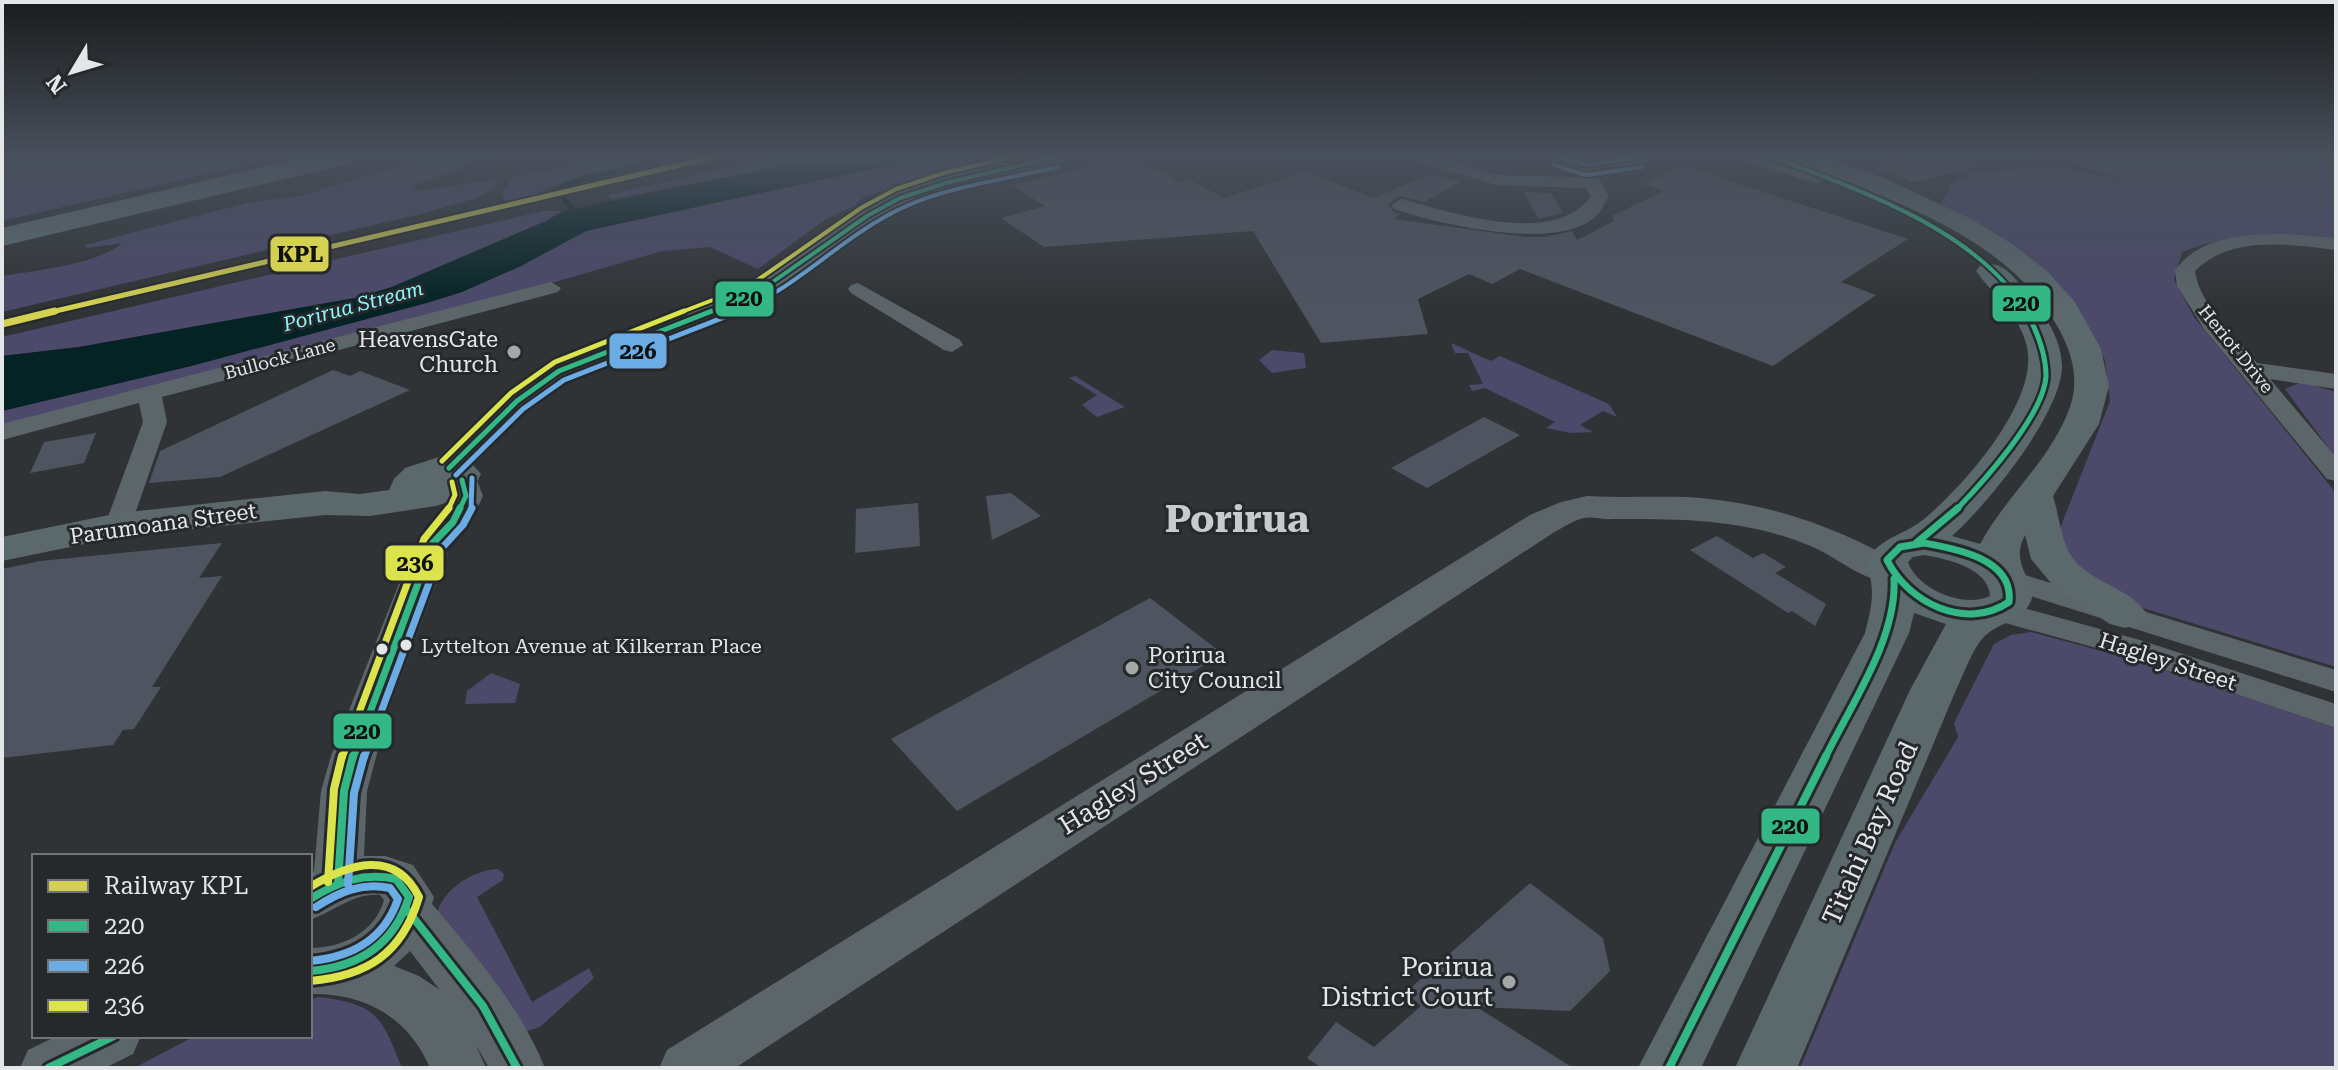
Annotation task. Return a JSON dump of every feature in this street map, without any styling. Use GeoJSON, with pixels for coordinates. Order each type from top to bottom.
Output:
{"type":"FeatureCollection","features":[{"type":"Feature","properties":{"kind":"main road"},"geometry":{"type":"LineString","coordinates":[[2,227],[88,207]]}},
{"type":"Feature","properties":{"kind":"main road"},"geometry":{"type":"LineString","coordinates":[[2,237],[130,207]]}},
{"type":"Feature","properties":{"kind":"main road"},"geometry":{"type":"LineString","coordinates":[[432,484],[517,401],[559,371],[754,295],[884,207]]}},
{"type":"Feature","properties":{"kind":"main road"},"geometry":{"type":"LineString","coordinates":[[1669,1068],[1887,633],[1902,560],[1946,524],[2027,422],[2046,374],[2044,349],[2033,318],[2005,284],[1965,249],[1895,207]]}},
{"type":"Feature","properties":{"kind":"main road"},"geometry":{"type":"LineString","coordinates":[[1926,207],[1966,227],[2023,267],[2075,323],[2088,357],[2092,384],[2087,408],[2074,437],[1998,548],[1999,594]]}},
{"type":"Feature","properties":{"kind":"main road","name":"Parumoana Street"},"geometry":{"type":"LineString","coordinates":[[2,549],[119,525],[325,503],[348,507],[401,503],[432,484]]}},
{"type":"Feature","properties":{"kind":"main road"},"geometry":{"type":"LineString","coordinates":[[2034,495],[2051,559],[2071,580],[2125,614]]}},
{"type":"Feature","properties":{"kind":"main road"},"geometry":{"type":"LineString","coordinates":[[1902,560],[1956,549],[1986,562],[1999,594]]}},
{"type":"Feature","properties":{"kind":"main road"},"geometry":{"type":"LineString","coordinates":[[1902,560],[1920,599],[1945,609],[1970,614],[1999,594]]}},
{"type":"Feature","properties":{"kind":"main road","name":"Titahi Bay Road"},"geometry":{"type":"LineString","coordinates":[[1766,1068],[1933,690],[1965,629],[1999,594]]}},
{"type":"Feature","properties":{"kind":"street"},"geometry":{"type":"LineString","coordinates":[[1407,207],[1443,218],[1519,227],[1557,226],[1583,219],[1593,213],[1595,207]]}},
{"type":"Feature","properties":{"kind":"street","name":"Heriot Drive"},"geometry":{"type":"LineString","coordinates":[[2336,244],[2278,240],[2236,244],[2202,254],[2185,270],[2187,286],[2212,324],[2336,473]]}},
{"type":"Feature","properties":{"kind":"street","name":"Bullock Lane"},"geometry":{"type":"LineString","coordinates":[[2,432],[551,288]]}},
{"type":"Feature","properties":{"kind":"street"},"geometry":{"type":"LineString","coordinates":[[858,289],[952,345]]}},
{"type":"Feature","properties":{"kind":"street"},"geometry":{"type":"LineString","coordinates":[[2253,370],[2320,377],[2336,382]]}},
{"type":"Feature","properties":{"kind":"street"},"geometry":{"type":"LineString","coordinates":[[119,525],[155,422],[149,394]]}},
{"type":"Feature","properties":{"kind":"street","name":"Hagley Street"},"geometry":{"type":"LineString","coordinates":[[1583,507],[1594,494],[1649,484],[1692,483],[1726,502],[1818,535],[1861,555],[1902,560]]}},
{"type":"Feature","properties":{"kind":"street"},"geometry":{"type":"LineString","coordinates":[[324,891],[344,791],[367,712],[433,543],[453,522],[466,496],[432,484],[422,527],[433,543]]}},
{"type":"Feature","properties":{"kind":"street","name":"Hagley Street"},"geometry":{"type":"LineString","coordinates":[[687,1068],[1543,523],[1583,507],[1726,502],[1763,496],[1820,519],[1902,560]]}},
{"type":"Feature","properties":{"kind":"street","name":"Hagley Street"},"geometry":{"type":"LineString","coordinates":[[1999,594],[2125,614],[2336,681]]}},
{"type":"Feature","properties":{"kind":"street","name":"Hagley Street"},"geometry":{"type":"LineString","coordinates":[[1999,594],[2129,647],[2336,716]]}},
{"type":"Feature","properties":{"kind":"street"},"geometry":{"type":"LineString","coordinates":[[322,970],[352,964],[380,947],[401,926],[408,911],[409,897],[400,882],[391,877],[367,875],[324,891]]}},
{"type":"Feature","properties":{"kind":"street"},"geometry":{"type":"LineString","coordinates":[[408,911],[458,973],[510,1050],[517,1068]]}},
{"type":"Feature","properties":{"kind":"street"},"geometry":{"type":"LineString","coordinates":[[322,970],[388,988],[418,1003],[442,1034],[458,1068]]}},
{"type":"Feature","properties":{"kind":"street"},"geometry":{"type":"LineString","coordinates":[[48,1068],[110,1038]]}},
{"type":"Feature","properties":{"kind":"shaded area"},"geometry":{"type":"Polygon","coordinates":[[[2,207],[63,207],[2,221],[2,207]]]}},
{"type":"Feature","properties":{"kind":"shaded area"},"geometry":{"type":"Polygon","coordinates":[[[231,207],[446,207],[2,312],[2,276],[82,261],[122,243],[87,248],[85,245],[231,207]]]}},
{"type":"Feature","properties":{"kind":"shaded area"},"geometry":{"type":"Polygon","coordinates":[[[697,207],[852,207],[823,221],[758,269],[710,247],[662,251],[541,286],[2,427],[2,411],[191,366],[462,292],[521,266],[586,231],[697,207]]]}},
{"type":"Feature","properties":{"kind":"shaded area"},"geometry":{"type":"Polygon","coordinates":[[[1944,207],[2336,207],[2336,240],[2258,236],[2201,245],[2182,252],[2174,280],[2194,317],[2336,493],[2336,667],[2120,601],[2084,580],[2057,536],[2110,401],[2105,360],[2073,303],[1944,207]]]}},
{"type":"Feature","properties":{"kind":"shaded area"},"geometry":{"type":"Polygon","coordinates":[[[543,211],[562,211],[546,221],[392,287],[355,298],[79,347],[2,356],[2,337],[543,211]]]}},
{"type":"Feature","properties":{"kind":"shaded area"},"geometry":{"type":"Polygon","coordinates":[[[1451,343],[1491,361],[1500,356],[1609,404],[1617,417],[1603,411],[1580,425],[1593,432],[1571,433],[1546,428],[1555,422],[1485,388],[1472,391],[1469,385],[1483,384],[1468,353],[1455,353],[1451,343]]]}},
{"type":"Feature","properties":{"kind":"shaded area"},"geometry":{"type":"Polygon","coordinates":[[[1272,350],[1304,353],[1306,368],[1272,373],[1259,360],[1272,350]]]}},
{"type":"Feature","properties":{"kind":"shaded area"},"geometry":{"type":"Polygon","coordinates":[[[1075,376],[1125,407],[1097,417],[1082,405],[1097,395],[1069,378],[1075,376]]]}},
{"type":"Feature","properties":{"kind":"shaded area"},"geometry":{"type":"Polygon","coordinates":[[[2302,382],[2336,392],[2336,458],[2285,389],[2302,382]]]}},
{"type":"Feature","properties":{"kind":"shaded area"},"geometry":{"type":"Polygon","coordinates":[[[2031,632],[2131,659],[2336,728],[2334,1068],[1800,1068],[1895,843],[1958,737],[1954,723],[1994,644],[2011,635],[2031,632]]]}},
{"type":"Feature","properties":{"kind":"shaded area"},"geometry":{"type":"Polygon","coordinates":[[[491,673],[520,684],[515,703],[465,704],[467,691],[491,673]]]}},
{"type":"Feature","properties":{"kind":"shaded area"},"geometry":{"type":"Polygon","coordinates":[[[498,869],[504,874],[503,880],[477,897],[532,1002],[589,968],[594,978],[540,1027],[527,1031],[435,921],[442,901],[457,885],[476,874],[498,869]]]}},
{"type":"Feature","properties":{"kind":"shaded area"},"geometry":{"type":"Polygon","coordinates":[[[312,999],[339,1000],[366,1009],[382,1025],[402,1068],[134,1068],[191,1038],[312,1038],[312,999]]]}},
{"type":"Feature","properties":{"kind":"water","name":"Porirua Stream"},"geometry":{"type":"Polygon","coordinates":[[[583,207],[697,207],[586,231],[521,266],[462,292],[430,302],[191,366],[2,411],[2,356],[79,347],[355,298],[392,287],[563,211],[583,207]]]}},
{"type":"Feature","properties":{"kind":"building"},"geometry":{"type":"Polygon","coordinates":[[[1042,207],[1390,207],[1393,212],[1401,214],[1393,219],[1526,237],[1546,237],[1572,231],[1577,240],[1614,221],[1612,216],[1631,207],[1809,207],[1908,239],[1841,282],[1876,295],[1773,366],[1520,269],[1492,284],[1469,274],[1418,299],[1428,334],[1321,343],[1253,231],[1044,247],[1001,218],[1042,207]]]}},
{"type":"Feature","properties":{"kind":"building"},"geometry":{"type":"Polygon","coordinates":[[[1532,207],[1559,207],[1563,213],[1538,219],[1532,207]]]}},
{"type":"Feature","properties":{"kind":"building"},"geometry":{"type":"Polygon","coordinates":[[[333,370],[350,376],[360,371],[410,390],[220,477],[149,483],[160,451],[333,370]]]}},
{"type":"Feature","properties":{"kind":"building"},"geometry":{"type":"Polygon","coordinates":[[[1484,417],[1520,435],[1427,488],[1391,468],[1484,417]]]}},
{"type":"Feature","properties":{"kind":"building"},"geometry":{"type":"Polygon","coordinates":[[[96,433],[84,463],[30,473],[44,442],[96,433]]]}},
{"type":"Feature","properties":{"kind":"building"},"geometry":{"type":"Polygon","coordinates":[[[1011,493],[1041,516],[992,540],[986,496],[1011,493]]]}},
{"type":"Feature","properties":{"kind":"building"},"geometry":{"type":"Polygon","coordinates":[[[918,503],[920,546],[855,553],[856,509],[918,503]]]}},
{"type":"Feature","properties":{"kind":"building"},"geometry":{"type":"Polygon","coordinates":[[[1717,536],[1753,558],[1763,553],[1786,567],[1775,573],[1826,604],[1815,626],[1792,611],[1788,613],[1690,550],[1717,536]]]}},
{"type":"Feature","properties":{"kind":"building"},"geometry":{"type":"Polygon","coordinates":[[[222,543],[199,578],[222,576],[152,687],[161,687],[134,729],[123,730],[113,745],[2,758],[2,569],[40,561],[222,543]]]}},
{"type":"Feature","properties":{"kind":"building"},"geometry":{"type":"Polygon","coordinates":[[[1150,598],[1223,654],[957,811],[891,739],[1150,598]]]}},
{"type":"Feature","properties":{"kind":"building","name":"Porirua District Court"},"geometry":{"type":"Polygon","coordinates":[[[1530,883],[1603,938],[1610,971],[1570,1011],[1477,1007],[1573,1068],[1322,1068],[1307,1058],[1336,1022],[1374,1047],[1421,1006],[1406,992],[1530,883]]]}},
{"type":"Feature","properties":{"kind":"waterway"},"geometry":{"type":"LineString","coordinates":[[568,216],[571,207]]}},
{"type":"Feature","properties":{"kind":"rail line","name":"KPL"},"geometry":{"type":"LineString","coordinates":[[2,324],[501,207]]}},
{"type":"Feature","properties":{"kind":"transit line","name":"236"},"geometry":{"type":"LineString","coordinates":[[442,461],[511,393],[555,362],[749,286],[863,207]]}},
{"type":"Feature","properties":{"kind":"transit line","name":"220"},"geometry":{"type":"LineString","coordinates":[[449,468],[517,401],[559,371],[754,295],[884,207]]}},
{"type":"Feature","properties":{"kind":"transit line","name":"226"},"geometry":{"type":"LineString","coordinates":[[456,475],[523,409],[564,380],[759,304],[872,225],[904,207]]}},
{"type":"Feature","properties":{"kind":"transit line","name":"220"},"geometry":{"type":"LineString","coordinates":[[1893,207],[1943,234],[1984,263],[2017,295],[2038,332],[2046,374],[2042,394],[2032,413],[1997,461],[1942,524],[1915,544]]}},
{"type":"Feature","properties":{"kind":"transit line","name":"226"},"geometry":{"type":"LineString","coordinates":[[348,884],[354,793],[363,759],[442,548],[463,525],[472,508],[472,478]]}},
{"type":"Feature","properties":{"kind":"transit line","name":"220"},"geometry":{"type":"LineString","coordinates":[[338,883],[344,791],[353,756],[433,543],[453,522],[466,496],[462,480]]}},
{"type":"Feature","properties":{"kind":"transit line","name":"236"},"geometry":{"type":"LineString","coordinates":[[328,882],[334,789],[343,753],[424,539],[445,516],[455,495],[452,482]]}},
{"type":"Feature","properties":{"kind":"transit line","name":"220"},"geometry":{"type":"LineString","coordinates":[[1924,543],[1966,553],[1996,567],[2011,588],[2009,602],[1995,612],[1959,614],[1940,608],[1906,588],[1887,560],[1900,547],[1924,543]]}},
{"type":"Feature","properties":{"kind":"transit line","name":"220"},"geometry":{"type":"LineString","coordinates":[[1669,1068],[1887,633],[1895,601],[1894,579]]}},
{"type":"Feature","properties":{"kind":"transit line","name":"236"},"geometry":{"type":"LineString","coordinates":[[312,886],[355,867],[386,866],[400,871],[411,881],[419,897],[405,933],[380,959],[348,975],[312,981]]}},
{"type":"Feature","properties":{"kind":"transit line","name":"220"},"geometry":{"type":"LineString","coordinates":[[312,898],[341,882],[373,876],[396,879],[409,897],[396,929],[373,952],[344,966],[312,971]]}},
{"type":"Feature","properties":{"kind":"transit line","name":"226"},"geometry":{"type":"LineString","coordinates":[[312,961],[339,957],[365,945],[386,926],[398,899],[390,888],[370,885],[342,892],[316,907]]}},
{"type":"Feature","properties":{"kind":"transit line","name":"220"},"geometry":{"type":"LineString","coordinates":[[408,911],[483,1006],[517,1068]]}},
{"type":"Feature","properties":{"kind":"transit line","name":"220"},"geometry":{"type":"LineString","coordinates":[[48,1068],[110,1038]]}},
{"type":"Feature","properties":{"kind":"place","name":"HeavensGate Church"},"geometry":{"type":"Point","coordinates":[514,352]}},
{"type":"Feature","properties":{"kind":"place","name":"Lyttelton Avenue at Kilkerran Place"},"geometry":{"type":"Point","coordinates":[406,645]}},
{"type":"Feature","properties":{"kind":"place","name":"Porirua City Council"},"geometry":{"type":"Point","coordinates":[1132,668]}},
{"type":"Feature","properties":{"kind":"place","name":"Porirua District Court"},"geometry":{"type":"Point","coordinates":[1509,982]}},
{"type":"Feature","properties":{"kind":"district","name":"Porirua"},"geometry":{"type":"Point","coordinates":[1237,519]}}]}
